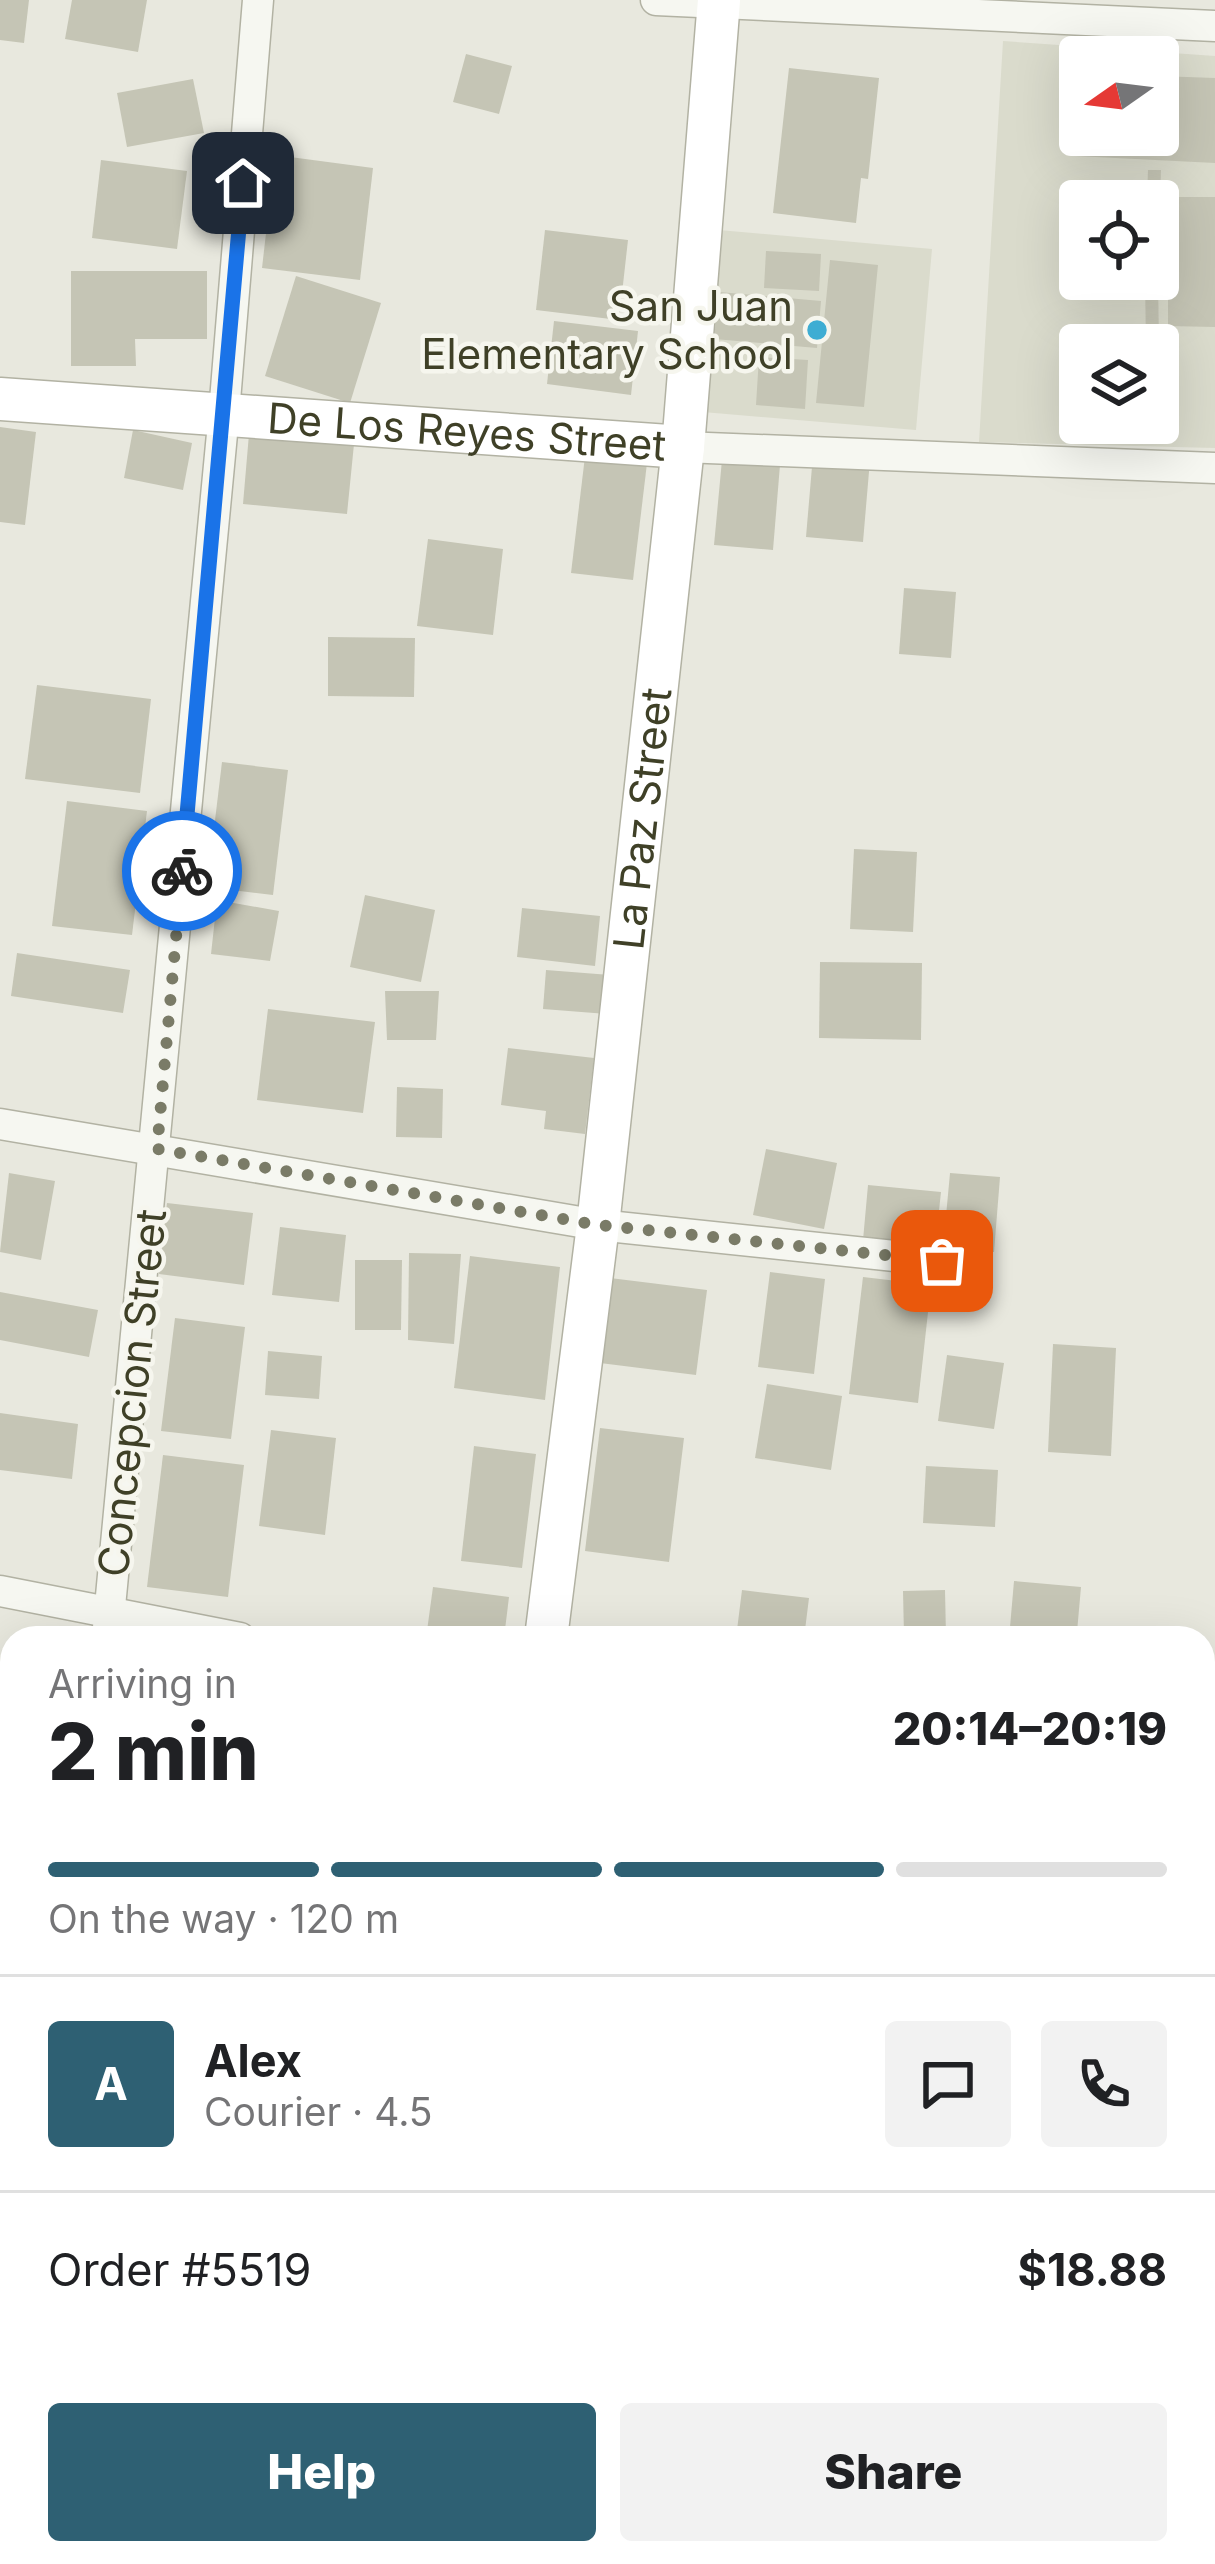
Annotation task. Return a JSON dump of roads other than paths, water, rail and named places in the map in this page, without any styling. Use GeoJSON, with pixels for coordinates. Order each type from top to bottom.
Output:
{"type":"FeatureCollection","features":[{"type":"Feature","properties":{"kind":"street","name":"Concepcion Street"},"geometry":{"type":"LineString","coordinates":[[108,1624],[157,1149],[258,0]]}},
{"type":"Feature","properties":{"kind":"street"},"geometry":{"type":"LineString","coordinates":[[656,0],[1215,26]]}},
{"type":"Feature","properties":{"kind":"street","name":"La Paz Street"},"geometry":{"type":"LineString","coordinates":[[548,1626],[598,1225],[683,447],[719,3]]}},
{"type":"Feature","properties":{"kind":"street","name":"De Los Reyes Street"},"geometry":{"type":"LineString","coordinates":[[0,399],[683,447],[1215,468]]}},
{"type":"Feature","properties":{"kind":"street"},"geometry":{"type":"LineString","coordinates":[[0,1124],[598,1225],[942,1261]]}},
{"type":"Feature","properties":{"kind":"street"},"geometry":{"type":"LineString","coordinates":[[0,1592],[108,1624]]}},
{"type":"Feature","properties":{"kind":"place","name":"San Juan Elementary School"},"geometry":{"type":"Point","coordinates":[817,330]}}]}
